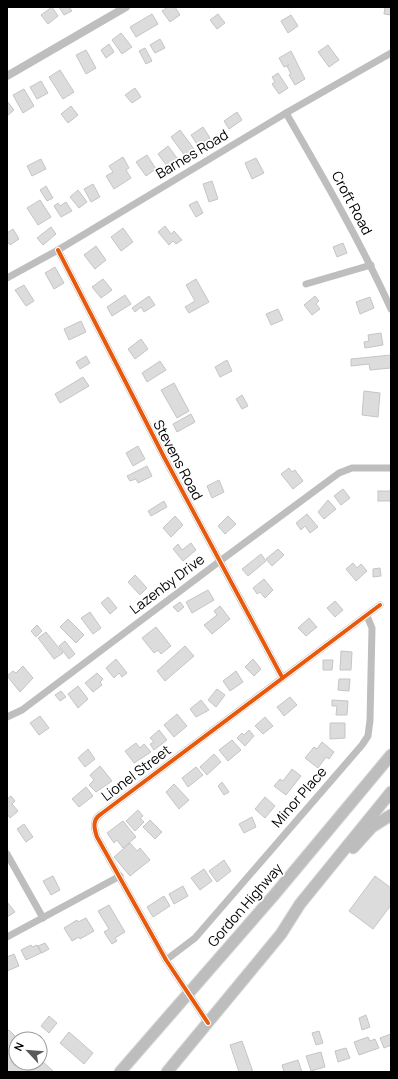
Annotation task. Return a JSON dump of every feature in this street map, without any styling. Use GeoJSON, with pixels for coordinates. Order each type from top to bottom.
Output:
{"type":"FeatureCollection","features":[{"type":"Feature","properties":{"kind":"highway","name":"Gordon Highway"},"geometry":{"type":"LineString","coordinates":[[120,1072],[187,993],[275,894],[391,755]]}},
{"type":"Feature","properties":{"kind":"highway"},"geometry":{"type":"LineString","coordinates":[[281,934],[300,904],[391,792]]}},
{"type":"Feature","properties":{"kind":"highway"},"geometry":{"type":"LineString","coordinates":[[167,1072],[364,836],[372,827],[391,815]]}},
{"type":"Feature","properties":{"kind":"street"},"geometry":{"type":"LineString","coordinates":[[7,76],[126,7]]}},
{"type":"Feature","properties":{"kind":"street","name":"Barnes Road"},"geometry":{"type":"LineString","coordinates":[[8,275],[58,250],[286,113],[391,53]]}},
{"type":"Feature","properties":{"kind":"street","name":"Croft Road"},"geometry":{"type":"LineString","coordinates":[[286,113],[333,193],[371,265],[391,309]]}},
{"type":"Feature","properties":{"kind":"street","name":"Stevens Road"},"geometry":{"type":"LineString","coordinates":[[58,250],[164,457],[282,677]]}},
{"type":"Feature","properties":{"kind":"street"},"geometry":{"type":"LineString","coordinates":[[306,284],[371,265]]}},
{"type":"Feature","properties":{"kind":"street","name":"Lazenby Drive"},"geometry":{"type":"LineString","coordinates":[[7,717],[22,710],[220,560],[339,473],[352,468],[391,468]]}},
{"type":"Feature","properties":{"kind":"street","name":"Lionel Street"},"geometry":{"type":"LineString","coordinates":[[208,1024],[166,960],[95,831],[94,824],[97,816],[380,605]]}},
{"type":"Feature","properties":{"kind":"street","name":"Minor Place"},"geometry":{"type":"LineString","coordinates":[[166,960],[195,938],[362,745],[368,736],[370,720],[372,628],[367,616]]}},
{"type":"Feature","properties":{"kind":"street"},"geometry":{"type":"LineString","coordinates":[[7,854],[43,918]]}},
{"type":"Feature","properties":{"kind":"street"},"geometry":{"type":"LineString","coordinates":[[7,937],[120,876]]}},
{"type":"Feature","properties":{"kind":"building"},"geometry":{"type":"Polygon","coordinates":[[[52,7],[58,16],[48,24],[41,15],[52,7]]]}},
{"type":"Feature","properties":{"kind":"building"},"geometry":{"type":"Polygon","coordinates":[[[59,7],[69,7],[72,11],[64,15],[59,7]]]}},
{"type":"Feature","properties":{"kind":"building"},"geometry":{"type":"Polygon","coordinates":[[[168,7],[175,7],[180,15],[170,22],[162,11],[168,7]]]}},
{"type":"Feature","properties":{"kind":"building"},"geometry":{"type":"Polygon","coordinates":[[[385,7],[391,7],[391,15],[384,14],[385,7]]]}},
{"type":"Feature","properties":{"kind":"building"},"geometry":{"type":"Polygon","coordinates":[[[152,14],[158,24],[136,37],[130,27],[152,14]]]}},
{"type":"Feature","properties":{"kind":"building"},"geometry":{"type":"Polygon","coordinates":[[[218,14],[225,23],[217,29],[210,20],[218,14]]]}},
{"type":"Feature","properties":{"kind":"building"},"geometry":{"type":"Polygon","coordinates":[[[291,15],[298,26],[288,33],[281,21],[291,15]]]}},
{"type":"Feature","properties":{"kind":"building"},"geometry":{"type":"Polygon","coordinates":[[[121,33],[132,47],[122,54],[112,40],[121,33]]]}},
{"type":"Feature","properties":{"kind":"building"},"geometry":{"type":"Polygon","coordinates":[[[160,39],[165,48],[155,53],[150,45],[160,39]]]}},
{"type":"Feature","properties":{"kind":"building"},"geometry":{"type":"Polygon","coordinates":[[[109,44],[114,52],[106,58],[101,50],[109,44]]]}},
{"type":"Feature","properties":{"kind":"building"},"geometry":{"type":"Polygon","coordinates":[[[328,45],[339,60],[329,67],[318,52],[328,45]]]}},
{"type":"Feature","properties":{"kind":"building"},"geometry":{"type":"Polygon","coordinates":[[[145,48],[152,61],[146,64],[139,51],[145,48]]]}},
{"type":"Feature","properties":{"kind":"building"},"geometry":{"type":"Polygon","coordinates":[[[86,50],[96,68],[86,74],[76,55],[86,50]]]}},
{"type":"Feature","properties":{"kind":"building"},"geometry":{"type":"Polygon","coordinates":[[[291,51],[305,79],[295,85],[289,75],[291,74],[287,66],[289,65],[284,67],[279,58],[291,51]]]}},
{"type":"Feature","properties":{"kind":"building"},"geometry":{"type":"Polygon","coordinates":[[[60,70],[74,92],[63,99],[49,77],[60,70]]]}},
{"type":"Feature","properties":{"kind":"building"},"geometry":{"type":"Polygon","coordinates":[[[278,73],[288,88],[279,94],[272,84],[275,82],[272,77],[278,73]]]}},
{"type":"Feature","properties":{"kind":"building"},"geometry":{"type":"Polygon","coordinates":[[[41,81],[48,93],[37,99],[30,87],[41,81]]]}},
{"type":"Feature","properties":{"kind":"building"},"geometry":{"type":"Polygon","coordinates":[[[135,88],[141,97],[132,103],[125,95],[135,88]]]}},
{"type":"Feature","properties":{"kind":"building"},"geometry":{"type":"Polygon","coordinates":[[[24,89],[34,106],[23,113],[13,95],[24,89]]]}},
{"type":"Feature","properties":{"kind":"building"},"geometry":{"type":"Polygon","coordinates":[[[7,101],[14,110],[7,116],[7,101]]]}},
{"type":"Feature","properties":{"kind":"building"},"geometry":{"type":"Polygon","coordinates":[[[71,106],[78,115],[68,123],[61,114],[71,106]]]}},
{"type":"Feature","properties":{"kind":"building"},"geometry":{"type":"Polygon","coordinates":[[[237,112],[242,120],[229,129],[224,121],[237,112]]]}},
{"type":"Feature","properties":{"kind":"building"},"geometry":{"type":"Polygon","coordinates":[[[203,127],[210,138],[198,146],[191,135],[203,127]]]}},
{"type":"Feature","properties":{"kind":"building"},"geometry":{"type":"Polygon","coordinates":[[[180,130],[194,149],[185,156],[171,137],[180,130]]]}},
{"type":"Feature","properties":{"kind":"building"},"geometry":{"type":"Polygon","coordinates":[[[168,146],[177,158],[167,166],[158,154],[168,146]]]}},
{"type":"Feature","properties":{"kind":"building"},"geometry":{"type":"Polygon","coordinates":[[[147,155],[156,169],[146,176],[136,162],[147,155]]]}},
{"type":"Feature","properties":{"kind":"building"},"geometry":{"type":"Polygon","coordinates":[[[123,157],[129,168],[126,170],[131,178],[114,189],[106,176],[113,172],[109,166],[123,157]]]}},
{"type":"Feature","properties":{"kind":"building"},"geometry":{"type":"Polygon","coordinates":[[[256,158],[264,173],[252,179],[245,163],[256,158]]]}},
{"type":"Feature","properties":{"kind":"building"},"geometry":{"type":"Polygon","coordinates":[[[41,159],[46,169],[32,176],[27,166],[41,159]]]}},
{"type":"Feature","properties":{"kind":"building"},"geometry":{"type":"Polygon","coordinates":[[[212,181],[218,199],[209,202],[203,184],[212,181]]]}},
{"type":"Feature","properties":{"kind":"building"},"geometry":{"type":"Polygon","coordinates":[[[93,184],[100,197],[91,202],[84,189],[93,184]]]}},
{"type":"Feature","properties":{"kind":"building"},"geometry":{"type":"Polygon","coordinates":[[[46,186],[53,198],[47,201],[40,190],[46,186]]]}},
{"type":"Feature","properties":{"kind":"building"},"geometry":{"type":"Polygon","coordinates":[[[78,190],[87,202],[79,208],[70,197],[78,190]]]}},
{"type":"Feature","properties":{"kind":"building"},"geometry":{"type":"Polygon","coordinates":[[[40,200],[51,217],[38,225],[27,208],[40,200]]]}},
{"type":"Feature","properties":{"kind":"building"},"geometry":{"type":"Polygon","coordinates":[[[197,201],[203,213],[196,217],[189,205],[197,201]]]}},
{"type":"Feature","properties":{"kind":"building"},"geometry":{"type":"Polygon","coordinates":[[[66,202],[72,211],[61,217],[54,206],[58,203],[60,206],[66,202]]]}},
{"type":"Feature","properties":{"kind":"building"},"geometry":{"type":"Polygon","coordinates":[[[165,226],[171,234],[174,231],[182,240],[176,244],[173,241],[169,245],[158,232],[165,226]]]}},
{"type":"Feature","properties":{"kind":"building"},"geometry":{"type":"Polygon","coordinates":[[[51,227],[56,234],[43,245],[37,238],[51,227]]]}},
{"type":"Feature","properties":{"kind":"building"},"geometry":{"type":"Polygon","coordinates":[[[123,228],[133,242],[121,251],[111,237],[123,228]]]}},
{"type":"Feature","properties":{"kind":"building"},"geometry":{"type":"Polygon","coordinates":[[[13,229],[19,239],[10,245],[7,241],[7,233],[13,229]]]}},
{"type":"Feature","properties":{"kind":"building"},"geometry":{"type":"Polygon","coordinates":[[[343,243],[347,253],[337,257],[333,247],[343,243]]]}},
{"type":"Feature","properties":{"kind":"building"},"geometry":{"type":"Polygon","coordinates":[[[96,246],[106,260],[95,269],[84,255],[96,246]]]}},
{"type":"Feature","properties":{"kind":"building"},"geometry":{"type":"Polygon","coordinates":[[[55,267],[64,283],[54,289],[45,273],[55,267]]]}},
{"type":"Feature","properties":{"kind":"building"},"geometry":{"type":"Polygon","coordinates":[[[103,279],[112,290],[101,298],[92,287],[103,279]]]}},
{"type":"Feature","properties":{"kind":"building"},"geometry":{"type":"Polygon","coordinates":[[[196,279],[209,302],[189,313],[185,307],[195,301],[186,285],[196,279]]]}},
{"type":"Feature","properties":{"kind":"building"},"geometry":{"type":"Polygon","coordinates":[[[24,285],[34,301],[26,306],[15,290],[24,285]]]}},
{"type":"Feature","properties":{"kind":"building"},"geometry":{"type":"Polygon","coordinates":[[[125,295],[131,304],[112,316],[107,307],[125,295]]]}},
{"type":"Feature","properties":{"kind":"building"},"geometry":{"type":"Polygon","coordinates":[[[149,296],[155,305],[144,312],[141,307],[135,312],[132,308],[149,296]]]}},
{"type":"Feature","properties":{"kind":"building"},"geometry":{"type":"Polygon","coordinates":[[[315,296],[319,301],[316,304],[320,309],[312,315],[304,305],[315,296]]]}},
{"type":"Feature","properties":{"kind":"building"},"geometry":{"type":"Polygon","coordinates":[[[370,297],[374,308],[360,314],[356,302],[370,297]]]}},
{"type":"Feature","properties":{"kind":"building"},"geometry":{"type":"Polygon","coordinates":[[[278,309],[283,320],[271,325],[266,314],[278,309]]]}},
{"type":"Feature","properties":{"kind":"building"},"geometry":{"type":"Polygon","coordinates":[[[81,321],[86,332],[69,340],[64,329],[81,321]]]}},
{"type":"Feature","properties":{"kind":"building"},"geometry":{"type":"Polygon","coordinates":[[[381,333],[383,345],[365,348],[364,342],[369,341],[368,335],[381,333]]]}},
{"type":"Feature","properties":{"kind":"building"},"geometry":{"type":"Polygon","coordinates":[[[141,339],[148,349],[135,359],[128,349],[141,339]]]}},
{"type":"Feature","properties":{"kind":"building"},"geometry":{"type":"Polygon","coordinates":[[[391,355],[391,368],[370,370],[369,364],[351,366],[351,359],[391,355]]]}},
{"type":"Feature","properties":{"kind":"building"},"geometry":{"type":"Polygon","coordinates":[[[86,356],[90,363],[80,369],[76,362],[86,356]]]}},
{"type":"Feature","properties":{"kind":"building"},"geometry":{"type":"Polygon","coordinates":[[[227,360],[232,371],[220,377],[215,367],[227,360]]]}},
{"type":"Feature","properties":{"kind":"building"},"geometry":{"type":"Polygon","coordinates":[[[160,361],[166,370],[147,382],[142,373],[160,361]]]}},
{"type":"Feature","properties":{"kind":"building"},"geometry":{"type":"Polygon","coordinates":[[[83,377],[89,386],[60,403],[55,394],[83,377]]]}},
{"type":"Feature","properties":{"kind":"building"},"geometry":{"type":"Polygon","coordinates":[[[174,383],[189,411],[177,418],[161,390],[174,383]]]}},
{"type":"Feature","properties":{"kind":"building"},"geometry":{"type":"Polygon","coordinates":[[[364,391],[380,393],[378,417],[362,415],[364,391]]]}},
{"type":"Feature","properties":{"kind":"building"},"geometry":{"type":"Polygon","coordinates":[[[242,395],[248,406],[242,409],[236,399],[242,395]]]}},
{"type":"Feature","properties":{"kind":"building"},"geometry":{"type":"Polygon","coordinates":[[[191,414],[195,422],[177,432],[173,424],[191,414]]]}},
{"type":"Feature","properties":{"kind":"building"},"geometry":{"type":"Polygon","coordinates":[[[138,446],[145,459],[133,466],[126,453],[138,446]]]}},
{"type":"Feature","properties":{"kind":"building"},"geometry":{"type":"Polygon","coordinates":[[[147,466],[152,476],[138,483],[136,479],[130,481],[127,476],[147,466]]]}},
{"type":"Feature","properties":{"kind":"building"},"geometry":{"type":"Polygon","coordinates":[[[289,468],[292,472],[295,470],[303,481],[293,489],[281,474],[289,468]]]}},
{"type":"Feature","properties":{"kind":"building"},"geometry":{"type":"Polygon","coordinates":[[[219,480],[224,492],[212,498],[207,486],[219,480]]]}},
{"type":"Feature","properties":{"kind":"building"},"geometry":{"type":"Polygon","coordinates":[[[343,489],[350,498],[341,505],[334,496],[343,489]]]}},
{"type":"Feature","properties":{"kind":"building"},"geometry":{"type":"Polygon","coordinates":[[[378,491],[391,491],[391,501],[378,501],[378,491]]]}},
{"type":"Feature","properties":{"kind":"building"},"geometry":{"type":"Polygon","coordinates":[[[328,500],[336,509],[324,519],[318,512],[328,500]]]}},
{"type":"Feature","properties":{"kind":"building"},"geometry":{"type":"Polygon","coordinates":[[[164,501],[167,507],[151,516],[148,511],[164,501]]]}},
{"type":"Feature","properties":{"kind":"building"},"geometry":{"type":"Polygon","coordinates":[[[307,514],[318,527],[310,533],[305,526],[301,530],[296,523],[307,514]]]}},
{"type":"Feature","properties":{"kind":"building"},"geometry":{"type":"Polygon","coordinates":[[[175,516],[183,525],[171,537],[163,528],[175,516]]]}},
{"type":"Feature","properties":{"kind":"building"},"geometry":{"type":"Polygon","coordinates":[[[228,516],[236,524],[225,534],[218,526],[228,516]]]}},
{"type":"Feature","properties":{"kind":"building"},"geometry":{"type":"Polygon","coordinates":[[[191,543],[196,550],[183,561],[173,549],[178,544],[182,550],[191,543]]]}},
{"type":"Feature","properties":{"kind":"building"},"geometry":{"type":"Polygon","coordinates":[[[278,549],[284,555],[272,566],[266,559],[278,549]]]}},
{"type":"Feature","properties":{"kind":"building"},"geometry":{"type":"Polygon","coordinates":[[[261,554],[266,561],[248,576],[242,569],[261,554]]]}},
{"type":"Feature","properties":{"kind":"building"},"geometry":{"type":"Polygon","coordinates":[[[353,563],[357,568],[361,564],[367,571],[356,581],[346,569],[353,563]]]}},
{"type":"Feature","properties":{"kind":"building"},"geometry":{"type":"Polygon","coordinates":[[[380,568],[381,576],[373,577],[373,569],[380,568]]]}},
{"type":"Feature","properties":{"kind":"building"},"geometry":{"type":"Polygon","coordinates":[[[135,575],[147,588],[140,595],[128,582],[135,575]]]}},
{"type":"Feature","properties":{"kind":"building"},"geometry":{"type":"Polygon","coordinates":[[[264,579],[273,590],[265,598],[260,592],[257,594],[253,588],[264,579]]]}},
{"type":"Feature","properties":{"kind":"building"},"geometry":{"type":"Polygon","coordinates":[[[208,590],[214,600],[192,613],[186,602],[208,590]]]}},
{"type":"Feature","properties":{"kind":"building"},"geometry":{"type":"Polygon","coordinates":[[[108,597],[117,608],[110,614],[101,603],[108,597]]]}},
{"type":"Feature","properties":{"kind":"building"},"geometry":{"type":"Polygon","coordinates":[[[335,601],[343,610],[335,617],[327,608],[335,601]]]}},
{"type":"Feature","properties":{"kind":"building"},"geometry":{"type":"Polygon","coordinates":[[[180,602],[184,607],[178,612],[173,607],[180,602]]]}},
{"type":"Feature","properties":{"kind":"building"},"geometry":{"type":"Polygon","coordinates":[[[220,606],[230,619],[212,634],[204,625],[217,615],[214,611],[220,606]]]}},
{"type":"Feature","properties":{"kind":"building"},"geometry":{"type":"Polygon","coordinates":[[[90,612],[101,628],[93,634],[81,618],[90,612]]]}},
{"type":"Feature","properties":{"kind":"building"},"geometry":{"type":"Polygon","coordinates":[[[309,618],[317,627],[306,636],[298,628],[309,618]]]}},
{"type":"Feature","properties":{"kind":"building"},"geometry":{"type":"Polygon","coordinates":[[[68,619],[84,635],[76,643],[60,627],[68,619]]]}},
{"type":"Feature","properties":{"kind":"building"},"geometry":{"type":"Polygon","coordinates":[[[37,625],[42,631],[36,637],[31,631],[37,625]]]}},
{"type":"Feature","properties":{"kind":"building"},"geometry":{"type":"Polygon","coordinates":[[[156,627],[171,646],[161,654],[158,650],[154,653],[142,638],[156,627]]]}},
{"type":"Feature","properties":{"kind":"building"},"geometry":{"type":"Polygon","coordinates":[[[46,632],[63,653],[54,659],[38,638],[46,632]]]}},
{"type":"Feature","properties":{"kind":"building"},"geometry":{"type":"Polygon","coordinates":[[[65,641],[75,654],[69,659],[59,646],[65,641]]]}},
{"type":"Feature","properties":{"kind":"building"},"geometry":{"type":"Polygon","coordinates":[[[185,646],[194,656],[165,681],[157,671],[185,646]]]}},
{"type":"Feature","properties":{"kind":"building"},"geometry":{"type":"Polygon","coordinates":[[[341,651],[352,652],[351,670],[340,670],[341,651]]]}},
{"type":"Feature","properties":{"kind":"building"},"geometry":{"type":"Polygon","coordinates":[[[116,659],[127,673],[122,677],[119,673],[114,678],[106,668],[116,659]]]}},
{"type":"Feature","properties":{"kind":"building"},"geometry":{"type":"Polygon","coordinates":[[[253,659],[261,669],[254,676],[245,667],[253,659]]]}},
{"type":"Feature","properties":{"kind":"building"},"geometry":{"type":"Polygon","coordinates":[[[323,660],[333,660],[332,670],[323,670],[323,660]]]}},
{"type":"Feature","properties":{"kind":"building"},"geometry":{"type":"Polygon","coordinates":[[[23,666],[33,678],[20,692],[7,676],[13,671],[16,673],[23,666]]]}},
{"type":"Feature","properties":{"kind":"building"},"geometry":{"type":"Polygon","coordinates":[[[236,671],[243,682],[230,691],[223,681],[236,671]]]}},
{"type":"Feature","properties":{"kind":"building"},"geometry":{"type":"Polygon","coordinates":[[[97,673],[103,679],[100,682],[102,685],[93,692],[85,683],[97,673]]]}},
{"type":"Feature","properties":{"kind":"building"},"geometry":{"type":"Polygon","coordinates":[[[339,679],[350,679],[349,691],[338,690],[339,679]]]}},
{"type":"Feature","properties":{"kind":"building"},"geometry":{"type":"Polygon","coordinates":[[[78,686],[88,699],[78,708],[68,694],[78,686]]]}},
{"type":"Feature","properties":{"kind":"building"},"geometry":{"type":"Polygon","coordinates":[[[217,689],[225,695],[216,707],[208,700],[217,689]]]}},
{"type":"Feature","properties":{"kind":"building"},"geometry":{"type":"Polygon","coordinates":[[[61,691],[66,697],[60,701],[55,695],[61,691]]]}},
{"type":"Feature","properties":{"kind":"building"},"geometry":{"type":"Polygon","coordinates":[[[290,697],[297,705],[284,716],[277,707],[290,697]]]}},
{"type":"Feature","properties":{"kind":"building"},"geometry":{"type":"Polygon","coordinates":[[[201,700],[209,710],[196,717],[190,709],[201,700]]]}},
{"type":"Feature","properties":{"kind":"building"},"geometry":{"type":"Polygon","coordinates":[[[332,700],[348,701],[347,715],[336,715],[337,706],[332,706],[332,700]]]}},
{"type":"Feature","properties":{"kind":"building"},"geometry":{"type":"Polygon","coordinates":[[[177,714],[187,726],[174,737],[164,725],[177,714]]]}},
{"type":"Feature","properties":{"kind":"building"},"geometry":{"type":"Polygon","coordinates":[[[40,716],[49,728],[39,735],[30,723],[40,716]]]}},
{"type":"Feature","properties":{"kind":"building"},"geometry":{"type":"Polygon","coordinates":[[[265,717],[273,726],[263,734],[255,726],[265,717]]]}},
{"type":"Feature","properties":{"kind":"building"},"geometry":{"type":"Polygon","coordinates":[[[330,723],[345,723],[345,738],[330,739],[330,723]]]}},
{"type":"Feature","properties":{"kind":"building"},"geometry":{"type":"Polygon","coordinates":[[[159,730],[167,740],[154,750],[150,744],[154,742],[150,738],[159,730]]]}},
{"type":"Feature","properties":{"kind":"building"},"geometry":{"type":"Polygon","coordinates":[[[249,730],[254,736],[245,746],[237,738],[242,733],[244,735],[249,730]]]}},
{"type":"Feature","properties":{"kind":"building"},"geometry":{"type":"Polygon","coordinates":[[[232,740],[241,750],[228,761],[219,750],[232,740]]]}},
{"type":"Feature","properties":{"kind":"building"},"geometry":{"type":"Polygon","coordinates":[[[322,742],[334,752],[329,759],[326,757],[318,768],[305,758],[314,747],[317,749],[322,742]]]}},
{"type":"Feature","properties":{"kind":"building"},"geometry":{"type":"Polygon","coordinates":[[[136,743],[140,748],[144,744],[151,752],[134,763],[125,751],[136,743]]]}},
{"type":"Feature","properties":{"kind":"building"},"geometry":{"type":"Polygon","coordinates":[[[88,749],[95,759],[85,767],[78,758],[88,749]]]}},
{"type":"Feature","properties":{"kind":"building"},"geometry":{"type":"Polygon","coordinates":[[[214,754],[221,762],[207,775],[200,767],[214,754]]]}},
{"type":"Feature","properties":{"kind":"building"},"geometry":{"type":"Polygon","coordinates":[[[100,766],[112,781],[96,792],[89,785],[94,780],[90,775],[100,766]]]}},
{"type":"Feature","properties":{"kind":"building"},"geometry":{"type":"Polygon","coordinates":[[[196,767],[203,775],[188,787],[182,778],[196,767]]]}},
{"type":"Feature","properties":{"kind":"building"},"geometry":{"type":"Polygon","coordinates":[[[292,769],[301,776],[286,795],[274,786],[280,779],[283,781],[292,769]]]}},
{"type":"Feature","properties":{"kind":"building"},"geometry":{"type":"Polygon","coordinates":[[[222,782],[229,792],[224,795],[218,786],[222,782]]]}},
{"type":"Feature","properties":{"kind":"building"},"geometry":{"type":"Polygon","coordinates":[[[174,784],[189,800],[179,809],[166,792],[174,784]]]}},
{"type":"Feature","properties":{"kind":"building"},"geometry":{"type":"Polygon","coordinates":[[[86,787],[93,796],[79,807],[72,799],[86,787]]]}},
{"type":"Feature","properties":{"kind":"building"},"geometry":{"type":"Polygon","coordinates":[[[11,796],[15,801],[12,804],[18,811],[10,818],[7,814],[7,799],[11,796]]]}},
{"type":"Feature","properties":{"kind":"building"},"geometry":{"type":"Polygon","coordinates":[[[265,797],[275,806],[265,818],[255,809],[265,797]]]}},
{"type":"Feature","properties":{"kind":"building"},"geometry":{"type":"Polygon","coordinates":[[[138,810],[143,816],[140,818],[144,822],[135,831],[126,821],[138,810]]]}},
{"type":"Feature","properties":{"kind":"building"},"geometry":{"type":"Polygon","coordinates":[[[252,817],[256,827],[244,833],[239,824],[252,817]]]}},
{"type":"Feature","properties":{"kind":"building"},"geometry":{"type":"Polygon","coordinates":[[[150,820],[162,832],[155,839],[143,827],[150,820]]]}},
{"type":"Feature","properties":{"kind":"building"},"geometry":{"type":"Polygon","coordinates":[[[123,821],[136,837],[123,848],[117,840],[114,843],[107,833],[123,821]]]}},
{"type":"Feature","properties":{"kind":"building"},"geometry":{"type":"Polygon","coordinates":[[[24,824],[33,837],[26,842],[17,829],[24,824]]]}},
{"type":"Feature","properties":{"kind":"building"},"geometry":{"type":"Polygon","coordinates":[[[130,843],[137,851],[140,848],[150,860],[130,876],[114,857],[130,843]]]}},
{"type":"Feature","properties":{"kind":"building"},"geometry":{"type":"Polygon","coordinates":[[[224,860],[231,871],[217,882],[209,871],[224,860]]]}},
{"type":"Feature","properties":{"kind":"building"},"geometry":{"type":"Polygon","coordinates":[[[204,869],[212,881],[200,890],[191,878],[204,869]]]}},
{"type":"Feature","properties":{"kind":"building"},"geometry":{"type":"Polygon","coordinates":[[[53,876],[60,890],[51,895],[43,881],[53,876]]]}},
{"type":"Feature","properties":{"kind":"building"},"geometry":{"type":"Polygon","coordinates":[[[375,876],[391,888],[391,905],[373,929],[349,911],[375,876]]]}},
{"type":"Feature","properties":{"kind":"building"},"geometry":{"type":"Polygon","coordinates":[[[183,886],[188,896],[174,904],[169,894],[183,886]]]}},
{"type":"Feature","properties":{"kind":"building"},"geometry":{"type":"Polygon","coordinates":[[[164,896],[170,906],[153,917],[147,907],[164,896]]]}},
{"type":"Feature","properties":{"kind":"building"},"geometry":{"type":"Polygon","coordinates":[[[7,902],[15,912],[7,917],[7,902]]]}},
{"type":"Feature","properties":{"kind":"building"},"geometry":{"type":"Polygon","coordinates":[[[109,905],[125,932],[115,938],[117,941],[112,944],[104,932],[109,929],[98,911],[109,905]]]}},
{"type":"Feature","properties":{"kind":"building"},"geometry":{"type":"Polygon","coordinates":[[[86,918],[94,931],[80,939],[79,937],[72,941],[64,928],[77,920],[78,922],[86,918]]]}},
{"type":"Feature","properties":{"kind":"building"},"geometry":{"type":"Polygon","coordinates":[[[45,943],[49,949],[42,953],[38,946],[45,943]]]}},
{"type":"Feature","properties":{"kind":"building"},"geometry":{"type":"Polygon","coordinates":[[[31,945],[32,947],[37,945],[41,953],[26,960],[21,950],[31,945]]]}},
{"type":"Feature","properties":{"kind":"building"},"geometry":{"type":"Polygon","coordinates":[[[14,954],[19,966],[7,971],[7,957],[14,954]]]}},
{"type":"Feature","properties":{"kind":"building"},"geometry":{"type":"Polygon","coordinates":[[[366,1015],[370,1027],[362,1030],[359,1018],[366,1015]]]}},
{"type":"Feature","properties":{"kind":"building"},"geometry":{"type":"Polygon","coordinates":[[[49,1016],[57,1023],[49,1033],[41,1026],[49,1016]]]}},
{"type":"Feature","properties":{"kind":"building"},"geometry":{"type":"Polygon","coordinates":[[[8,1031],[8,1071],[48,1071],[48,1066],[54,1072],[7,1072],[8,1031]]]}},
{"type":"Feature","properties":{"kind":"building"},"geometry":{"type":"Polygon","coordinates":[[[319,1031],[323,1043],[316,1045],[312,1033],[319,1031]]]}},
{"type":"Feature","properties":{"kind":"building"},"geometry":{"type":"Polygon","coordinates":[[[69,1032],[93,1053],[84,1064],[60,1043],[69,1032]]]}},
{"type":"Feature","properties":{"kind":"building"},"geometry":{"type":"Polygon","coordinates":[[[391,1034],[391,1045],[384,1048],[380,1038],[391,1034]]]}},
{"type":"Feature","properties":{"kind":"building"},"geometry":{"type":"Polygon","coordinates":[[[368,1037],[370,1041],[375,1039],[379,1048],[359,1055],[354,1042],[368,1037]]]}},
{"type":"Feature","properties":{"kind":"building"},"geometry":{"type":"Polygon","coordinates":[[[242,1041],[253,1072],[239,1072],[230,1045],[242,1041]]]}},
{"type":"Feature","properties":{"kind":"building"},"geometry":{"type":"Polygon","coordinates":[[[346,1048],[350,1058],[338,1062],[335,1051],[346,1048]]]}},
{"type":"Feature","properties":{"kind":"building"},"geometry":{"type":"Polygon","coordinates":[[[321,1052],[325,1067],[311,1071],[306,1056],[321,1052]]]}},
{"type":"Feature","properties":{"kind":"building"},"geometry":{"type":"Polygon","coordinates":[[[298,1060],[302,1072],[284,1072],[282,1065],[298,1060]]]}},
{"type":"Feature","properties":{"kind":"cycle path"},"geometry":{"type":"LineString","coordinates":[[58,250],[164,457],[282,677]]}},
{"type":"Feature","properties":{"kind":"cycle path"},"geometry":{"type":"LineString","coordinates":[[208,1023],[166,960],[97,837],[95,827],[96,819],[380,605]]}}]}
